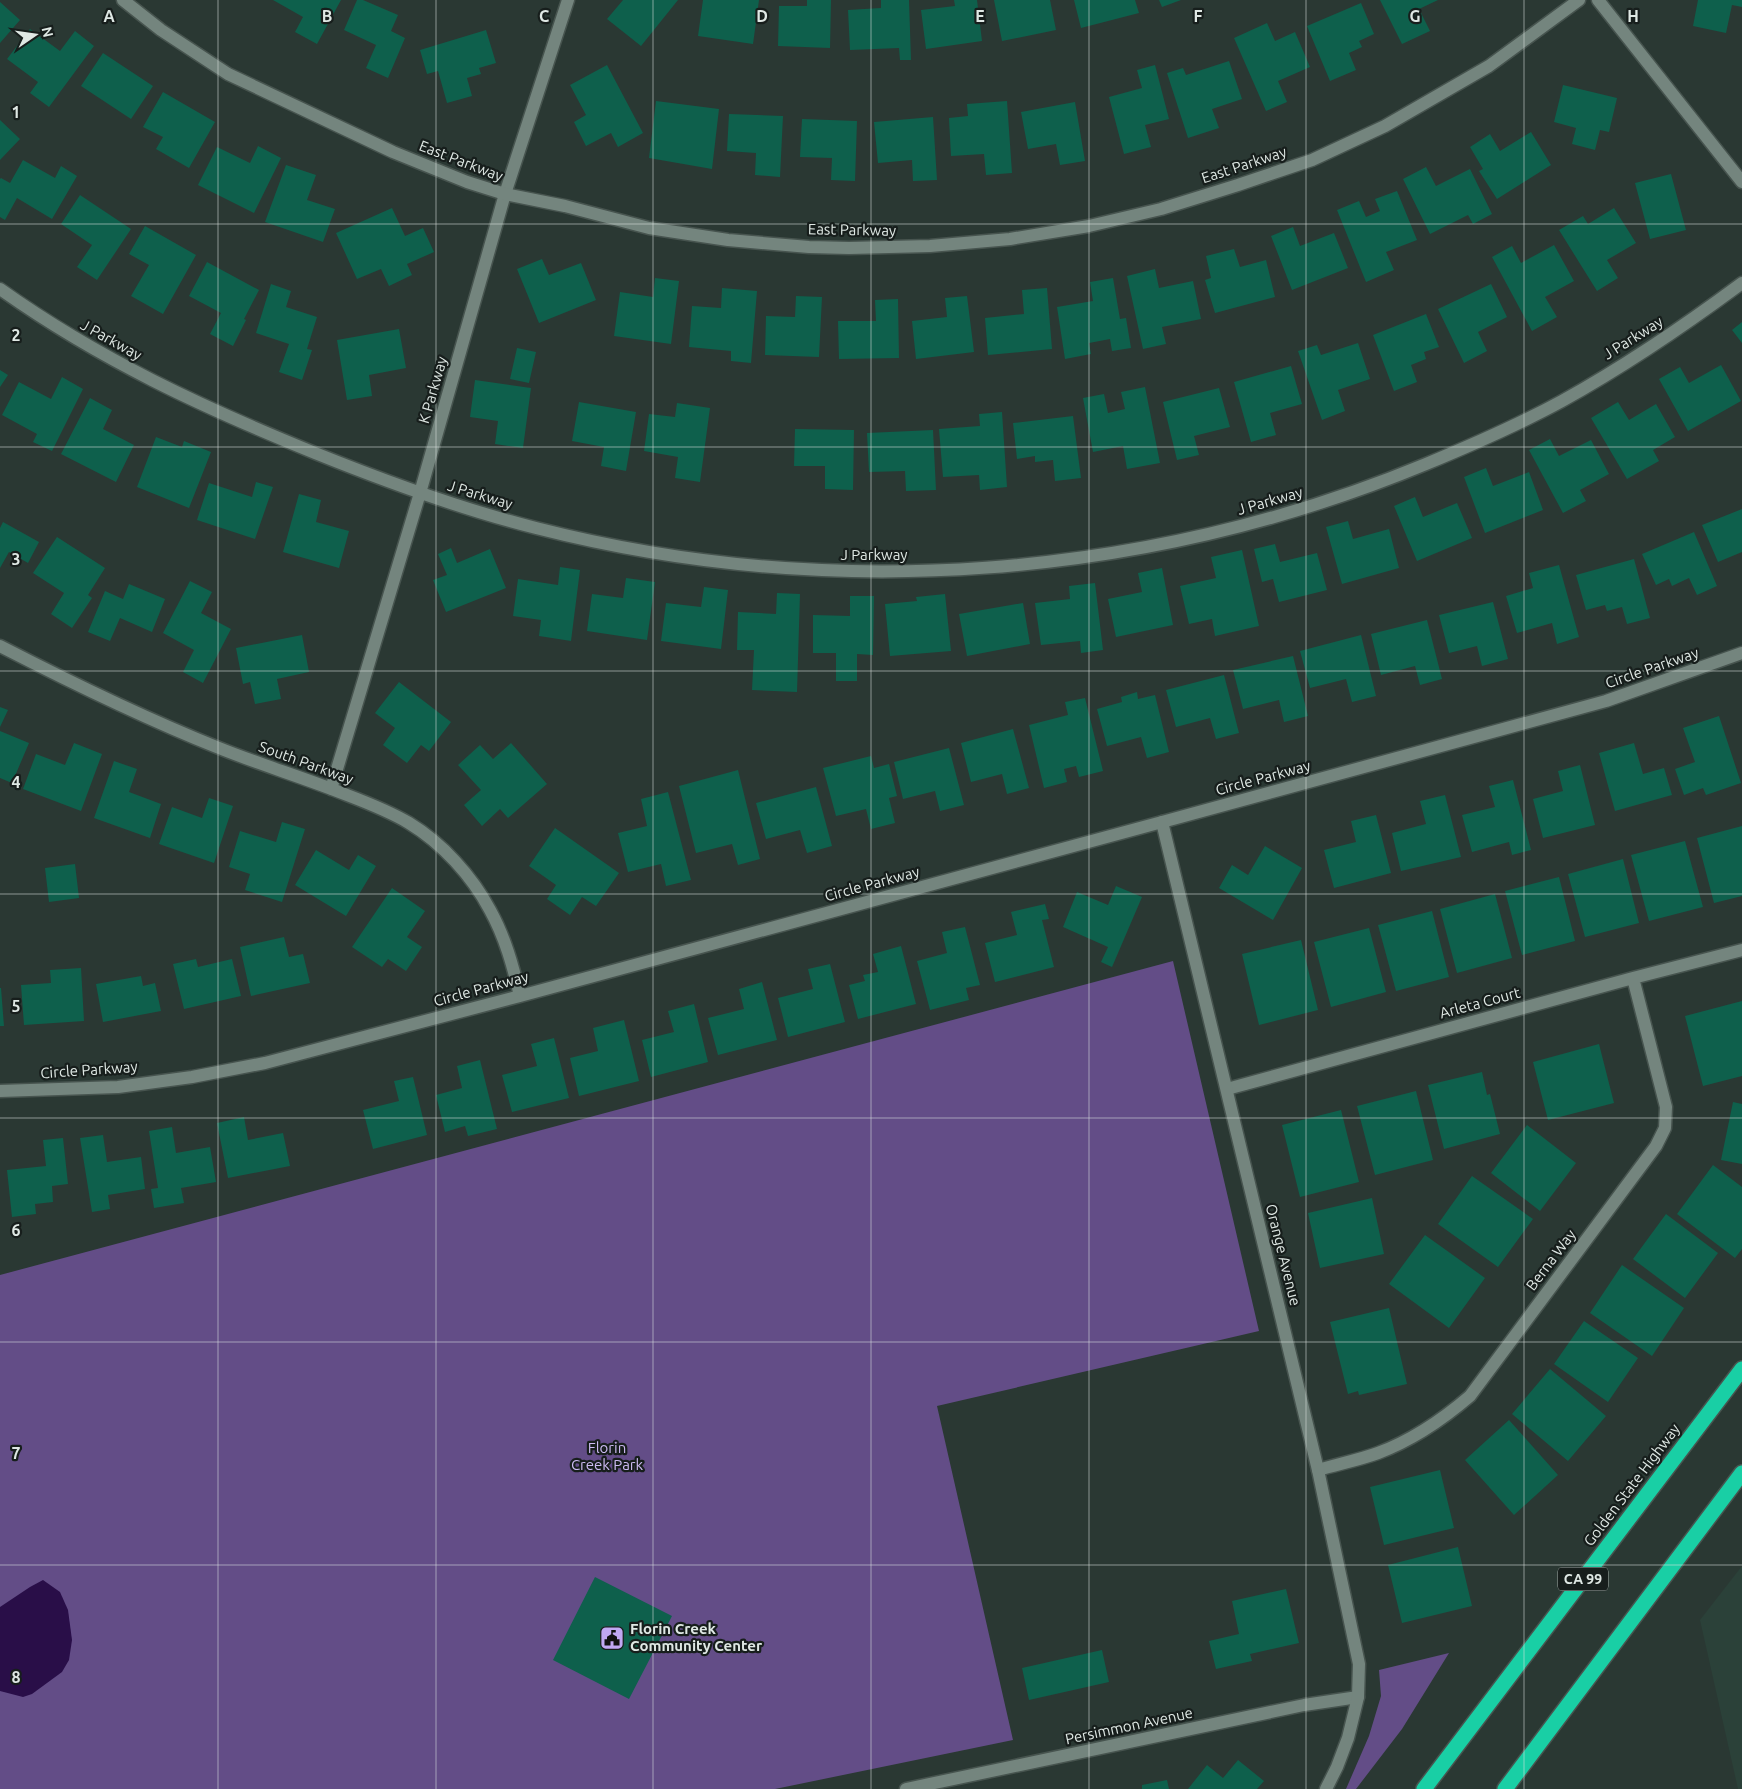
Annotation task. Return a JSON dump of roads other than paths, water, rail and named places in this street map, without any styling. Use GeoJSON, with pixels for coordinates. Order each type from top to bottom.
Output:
{"type":"FeatureCollection","features":[{"type":"Feature","properties":{"kind":"highway","name":"Golden State Highway"},"geometry":{"type":"LineString","coordinates":[[1424,1789],[1742,1369]]}},
{"type":"Feature","properties":{"kind":"highway"},"geometry":{"type":"LineString","coordinates":[[1505,1789],[1742,1473]]}},
{"type":"Feature","properties":{"kind":"street","name":"East Parkway"},"geometry":{"type":"LineString","coordinates":[[122,0],[161,30],[228,74],[392,152],[467,182],[505,194],[565,206],[649,228],[728,240],[849,248],[930,246],[1010,239],[1089,226],[1161,209],[1312,160],[1385,126],[1489,66],[1579,0]]}},
{"type":"Feature","properties":{"kind":"street","name":"K Parkway"},"geometry":{"type":"LineString","coordinates":[[331,789],[420,493],[505,194],[568,0]]}},
{"type":"Feature","properties":{"kind":"street"},"geometry":{"type":"LineString","coordinates":[[1598,0],[1742,182]]}},
{"type":"Feature","properties":{"kind":"street","name":"J Parkway"},"geometry":{"type":"LineString","coordinates":[[0,289],[71,336],[151,381],[234,420],[352,468],[420,493],[492,516],[540,530],[637,550],[735,564],[834,571],[933,571],[982,569],[1080,559],[1191,539],[1287,514],[1381,483],[1472,445],[1561,401],[1687,324],[1742,283]]}},
{"type":"Feature","properties":{"kind":"street","name":"South Parkway"},"geometry":{"type":"LineString","coordinates":[[0,646],[81,688],[183,734],[384,810],[410,824],[434,842],[455,862],[474,885],[490,910],[503,936],[520,996]]}},
{"type":"Feature","properties":{"kind":"street","name":"Circle Parkway"},"geometry":{"type":"LineString","coordinates":[[0,1091],[118,1087],[192,1077],[265,1063],[520,996],[1606,701],[1742,654]]}},
{"type":"Feature","properties":{"kind":"street","name":"Orange Avenue"},"geometry":{"type":"LineString","coordinates":[[1162,822],[1318,1470],[1359,1664],[1358,1697],[1348,1738],[1326,1789]]}},
{"type":"Feature","properties":{"kind":"street","name":"Arleta Court"},"geometry":{"type":"LineString","coordinates":[[1227,1090],[1633,978],[1742,950]]}},
{"type":"Feature","properties":{"kind":"street","name":"Berna Way"},"geometry":{"type":"LineString","coordinates":[[1318,1470],[1377,1454],[1402,1443],[1427,1430],[1470,1396],[1656,1146],[1666,1128],[1666,1107],[1633,978]]}},
{"type":"Feature","properties":{"kind":"street","name":"Persimmon Avenue"},"geometry":{"type":"LineString","coordinates":[[906,1789],[1304,1705],[1358,1697]]}},
{"type":"Feature","properties":{"kind":"place","name":"Florin Creek Community Center"},"geometry":{"type":"Point","coordinates":[612,1638]}},
{"type":"Feature","properties":{"kind":"park label","name":"Florin Creek Park"},"geometry":{"type":"Point","coordinates":[607,1456]}}]}
